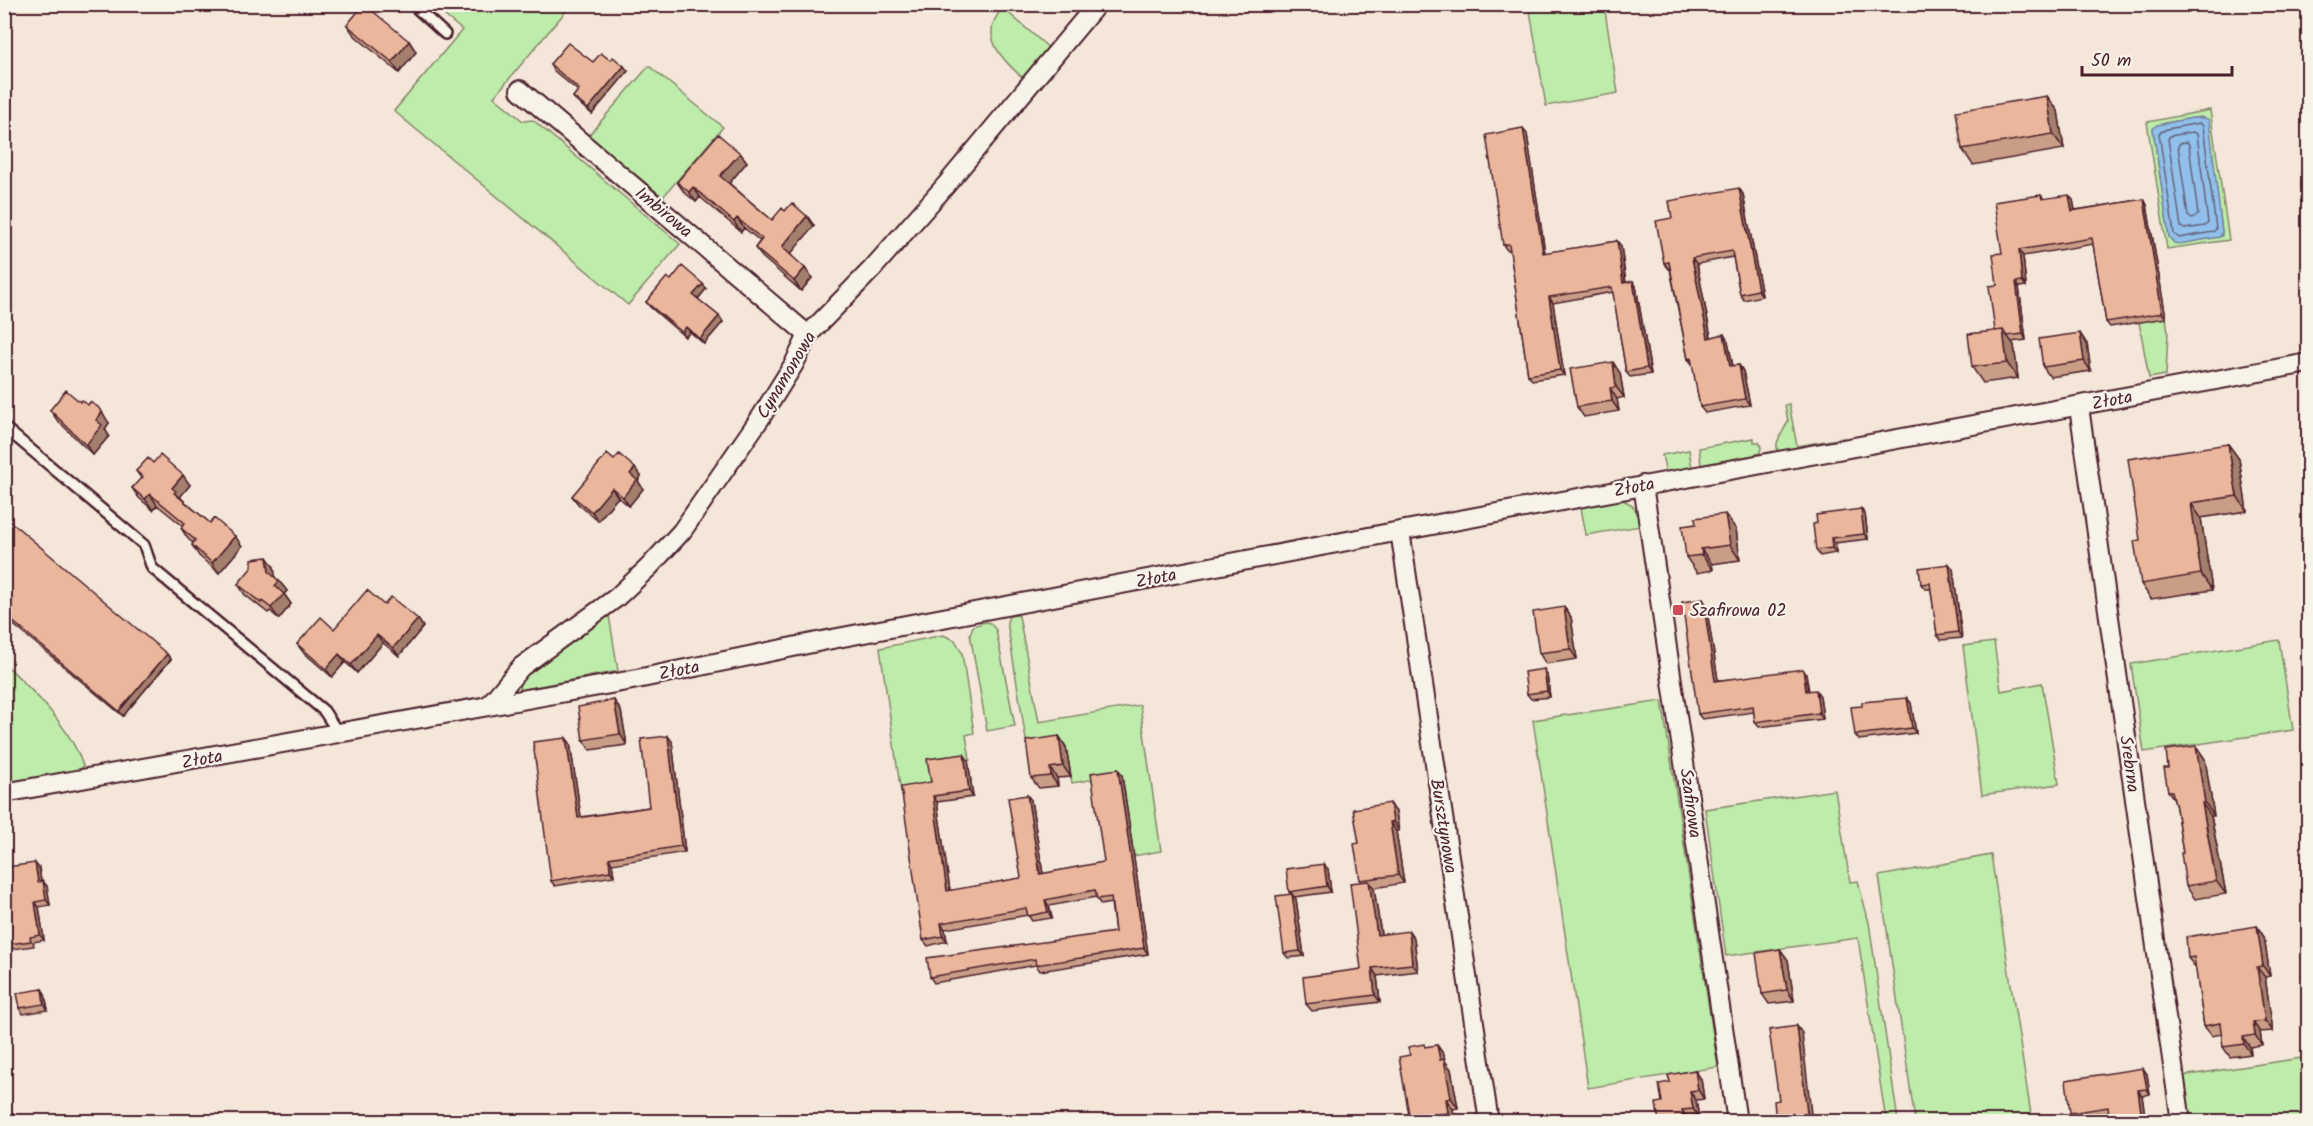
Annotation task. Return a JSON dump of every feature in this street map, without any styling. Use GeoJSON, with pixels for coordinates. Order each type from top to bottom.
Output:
{"type":"FeatureCollection","features":[{"type":"Feature","properties":{"kind":"street","name":"Cynamonowa"},"geometry":{"type":"LineString","coordinates":[[489,705],[521,667],[616,598],[682,531],[761,417],[794,364],[808,335],[872,269],[1097,4]]}},
{"type":"Feature","properties":{"kind":"street","name":"Imbirowa"},"geometry":{"type":"LineString","coordinates":[[520,90],[808,335]]}},
{"type":"Feature","properties":{"kind":"street","name":"Złota"},"geometry":{"type":"LineString","coordinates":[[4,793],[627,681],[827,640],[1643,485],[2308,363]]}},
{"type":"Feature","properties":{"kind":"street","name":"Srebrna"},"geometry":{"type":"LineString","coordinates":[[2079,406],[2181,1122]]}},
{"type":"Feature","properties":{"kind":"street","name":"Szafirowa"},"geometry":{"type":"LineString","coordinates":[[1643,485],[1737,1122]]}},
{"type":"Feature","properties":{"kind":"street","name":"Bursztynowa"},"geometry":{"type":"LineString","coordinates":[[1400,531],[1489,1122]]}},
{"type":"Feature","properties":{"kind":"lane"},"geometry":{"type":"LineString","coordinates":[[412,4],[445,34]]}},
{"type":"Feature","properties":{"kind":"lane"},"geometry":{"type":"LineString","coordinates":[[4,427],[144,545],[152,568],[324,711],[339,734]]}},
{"type":"Feature","properties":{"kind":"green space"},"geometry":{"type":"Polygon","coordinates":[[[432,5],[571,5],[494,97],[523,121],[533,120],[680,244],[628,305],[394,111],[462,30],[432,5]]]}},
{"type":"Feature","properties":{"kind":"green space"},"geometry":{"type":"Polygon","coordinates":[[[1529,5],[1604,5],[1618,93],[1546,106],[1529,5]]]}},
{"type":"Feature","properties":{"kind":"green space"},"geometry":{"type":"Polygon","coordinates":[[[1003,8],[1050,49],[1025,80],[1002,56],[993,38],[992,28],[995,18],[1003,8]]]}},
{"type":"Feature","properties":{"kind":"green space"},"geometry":{"type":"Polygon","coordinates":[[[649,66],[723,127],[663,197],[588,136],[649,66]]]}},
{"type":"Feature","properties":{"kind":"green space"},"geometry":{"type":"Polygon","coordinates":[[[2210,110],[2229,240],[2167,249],[2147,122],[2210,110]],[[2200,117],[2165,123],[2153,129],[2169,237],[2222,236],[2208,120],[2200,117]]]}},
{"type":"Feature","properties":{"kind":"green space"},"geometry":{"type":"Polygon","coordinates":[[[2166,318],[2168,332],[2166,375],[2149,378],[2139,322],[2166,318]]]}},
{"type":"Feature","properties":{"kind":"green space"},"geometry":{"type":"Polygon","coordinates":[[[1789,404],[1797,446],[1844,438],[1839,443],[1780,452],[1777,449],[1777,443],[1788,421],[1785,405],[1789,404]]]}},
{"type":"Feature","properties":{"kind":"green space"},"geometry":{"type":"Polygon","coordinates":[[[1754,438],[1754,442],[1759,442],[1761,447],[1760,453],[1701,465],[1699,448],[1754,438]]]}},
{"type":"Feature","properties":{"kind":"green space"},"geometry":{"type":"Polygon","coordinates":[[[1689,450],[1692,468],[1666,473],[1662,455],[1689,450]]]}},
{"type":"Feature","properties":{"kind":"green space"},"geometry":{"type":"Polygon","coordinates":[[[1620,499],[1635,509],[1641,526],[1586,535],[1581,508],[1594,503],[1620,499]]]}},
{"type":"Feature","properties":{"kind":"green space"},"geometry":{"type":"Polygon","coordinates":[[[608,609],[618,671],[520,690],[519,682],[523,672],[608,609]]]}},
{"type":"Feature","properties":{"kind":"green space"},"geometry":{"type":"Polygon","coordinates":[[[1017,615],[1039,722],[1140,705],[1161,851],[1134,856],[1095,779],[1072,783],[1066,747],[1028,752],[1007,622],[1009,616],[1017,615]]]}},
{"type":"Feature","properties":{"kind":"green space"},"geometry":{"type":"Polygon","coordinates":[[[985,622],[990,623],[996,630],[1015,726],[987,731],[970,634],[973,626],[985,622]]]}},
{"type":"Feature","properties":{"kind":"green space"},"geometry":{"type":"Polygon","coordinates":[[[943,635],[955,640],[962,653],[974,733],[966,735],[970,760],[932,764],[935,788],[901,793],[880,648],[943,635]]]}},
{"type":"Feature","properties":{"kind":"green space"},"geometry":{"type":"Polygon","coordinates":[[[2279,640],[2293,730],[2144,752],[2131,664],[2279,640]]]}},
{"type":"Feature","properties":{"kind":"green space"},"geometry":{"type":"Polygon","coordinates":[[[1994,642],[2001,691],[2042,683],[2059,784],[1982,795],[1963,646],[1994,642]]]}},
{"type":"Feature","properties":{"kind":"green space"},"geometry":{"type":"Polygon","coordinates":[[[4,663],[60,723],[83,766],[79,773],[5,786],[4,663]]]}},
{"type":"Feature","properties":{"kind":"green space"},"geometry":{"type":"Polygon","coordinates":[[[1662,701],[1718,1067],[1588,1088],[1533,720],[1662,701]]]}},
{"type":"Feature","properties":{"kind":"green space"},"geometry":{"type":"Polygon","coordinates":[[[1835,790],[1850,882],[1858,881],[1869,923],[1898,1121],[1886,1121],[1858,938],[1726,956],[1705,809],[1835,790]]]}},
{"type":"Feature","properties":{"kind":"green space"},"geometry":{"type":"Polygon","coordinates":[[[1991,855],[2032,1121],[1915,1121],[1879,876],[1991,855]]]}},
{"type":"Feature","properties":{"kind":"green space"},"geometry":{"type":"Polygon","coordinates":[[[2308,1057],[2308,1121],[2189,1121],[2182,1076],[2308,1057]]]}},
{"type":"Feature","properties":{"kind":"green space"},"geometry":{"type":"Polygon","coordinates":[[[5,1062],[13,1121],[5,1121],[5,1062]]]}},
{"type":"Feature","properties":{"kind":"water"},"geometry":{"type":"Polygon","coordinates":[[[2192,118],[2209,120],[2222,232],[2220,237],[2179,244],[2174,243],[2169,237],[2153,129],[2157,125],[2192,118]]]}},
{"type":"Feature","properties":{"kind":"building"},"geometry":{"type":"Polygon","coordinates":[[[364,4],[409,41],[392,62],[347,25],[364,4]]]}},
{"type":"Feature","properties":{"kind":"building"},"geometry":{"type":"Polygon","coordinates":[[[568,43],[593,62],[601,53],[610,60],[613,57],[624,66],[588,109],[573,97],[579,89],[550,64],[568,43]]]}},
{"type":"Feature","properties":{"kind":"building"},"geometry":{"type":"Polygon","coordinates":[[[2047,96],[2053,134],[1962,149],[1956,111],[2047,96]]]}},
{"type":"Feature","properties":{"kind":"building"},"geometry":{"type":"Polygon","coordinates":[[[1523,128],[1543,253],[1617,241],[1623,283],[1633,281],[1647,368],[1626,372],[1612,287],[1549,297],[1560,370],[1528,375],[1509,244],[1503,245],[1486,135],[1523,128]]]}},
{"type":"Feature","properties":{"kind":"building"},"geometry":{"type":"Polygon","coordinates":[[[718,134],[740,153],[720,176],[772,220],[782,208],[785,211],[792,203],[807,216],[782,247],[805,268],[794,281],[755,248],[762,239],[737,218],[734,222],[693,187],[689,192],[677,182],[718,134]]]}},
{"type":"Feature","properties":{"kind":"building"},"geometry":{"type":"Polygon","coordinates":[[[1739,188],[1758,290],[1740,294],[1732,251],[1692,258],[1708,338],[1724,334],[1730,366],[1739,365],[1745,399],[1700,407],[1669,262],[1664,263],[1656,221],[1672,218],[1669,201],[1739,188]]]}},
{"type":"Feature","properties":{"kind":"building"},"geometry":{"type":"Polygon","coordinates":[[[2041,195],[2042,199],[2069,195],[2072,211],[2144,199],[2162,313],[2106,322],[2092,238],[2019,250],[2022,281],[2016,282],[2023,334],[2007,336],[2003,330],[1995,331],[1989,286],[1997,285],[1993,254],[2002,253],[1994,202],[2041,195]]]}},
{"type":"Feature","properties":{"kind":"building"},"geometry":{"type":"Polygon","coordinates":[[[682,266],[703,284],[693,295],[719,316],[700,339],[686,327],[682,332],[646,302],[667,277],[671,280],[682,266]]]}},
{"type":"Feature","properties":{"kind":"building"},"geometry":{"type":"Polygon","coordinates":[[[2003,330],[2007,363],[1972,367],[1968,334],[2003,330]]]}},
{"type":"Feature","properties":{"kind":"building"},"geometry":{"type":"Polygon","coordinates":[[[2080,333],[2084,361],[2043,367],[2039,339],[2080,333]]]}},
{"type":"Feature","properties":{"kind":"building"},"geometry":{"type":"Polygon","coordinates":[[[1613,362],[1616,387],[1610,388],[1612,401],[1577,407],[1570,369],[1613,362]]]}},
{"type":"Feature","properties":{"kind":"building"},"geometry":{"type":"Polygon","coordinates":[[[66,390],[80,402],[82,400],[88,405],[90,402],[102,412],[96,420],[102,425],[86,445],[50,410],[66,390]]]}},
{"type":"Feature","properties":{"kind":"building"},"geometry":{"type":"Polygon","coordinates":[[[2228,444],[2237,496],[2191,503],[2201,574],[2141,584],[2134,541],[2140,540],[2128,459],[2228,444]]]}},
{"type":"Feature","properties":{"kind":"building"},"geometry":{"type":"Polygon","coordinates":[[[607,454],[614,460],[619,454],[635,468],[630,474],[637,480],[623,497],[612,488],[592,512],[572,496],[607,454]]]}},
{"type":"Feature","properties":{"kind":"building"},"geometry":{"type":"Polygon","coordinates":[[[160,455],[183,475],[172,488],[176,491],[174,493],[210,523],[214,518],[235,536],[212,563],[192,545],[195,540],[181,528],[185,523],[150,494],[145,499],[132,488],[143,477],[136,471],[148,458],[153,463],[160,455]]]}},
{"type":"Feature","properties":{"kind":"building"},"geometry":{"type":"Polygon","coordinates":[[[1861,509],[1864,534],[1831,538],[1832,548],[1816,550],[1813,524],[1817,523],[1816,515],[1861,509]]]}},
{"type":"Feature","properties":{"kind":"building"},"geometry":{"type":"Polygon","coordinates":[[[1725,514],[1730,545],[1701,549],[1702,555],[1686,557],[1682,526],[1696,524],[1695,518],[1725,514]]]}},
{"type":"Feature","properties":{"kind":"building"},"geometry":{"type":"Polygon","coordinates":[[[11,522],[167,654],[119,711],[4,614],[4,529],[11,522]]]}},
{"type":"Feature","properties":{"kind":"building"},"geometry":{"type":"Polygon","coordinates":[[[267,557],[269,572],[279,581],[275,586],[284,594],[271,608],[262,601],[261,603],[238,584],[252,567],[252,559],[267,557]]]}},
{"type":"Feature","properties":{"kind":"building"},"geometry":{"type":"Polygon","coordinates":[[[1949,564],[1958,632],[1937,635],[1930,583],[1921,584],[1919,568],[1949,564]]]}},
{"type":"Feature","properties":{"kind":"building"},"geometry":{"type":"Polygon","coordinates":[[[367,590],[384,605],[391,597],[418,619],[393,648],[377,635],[351,665],[339,654],[326,669],[297,644],[321,617],[334,629],[367,590]]]}},
{"type":"Feature","properties":{"kind":"building"},"geometry":{"type":"Polygon","coordinates":[[[1703,599],[1715,681],[1803,669],[1806,691],[1816,690],[1819,713],[1755,722],[1753,706],[1698,714],[1682,602],[1703,599]]]}},
{"type":"Feature","properties":{"kind":"building"},"geometry":{"type":"Polygon","coordinates":[[[1564,607],[1570,649],[1539,653],[1533,612],[1564,607]]]}},
{"type":"Feature","properties":{"kind":"building"},"geometry":{"type":"Polygon","coordinates":[[[1544,669],[1547,691],[1527,694],[1524,672],[1544,669]]]}},
{"type":"Feature","properties":{"kind":"building"},"geometry":{"type":"Polygon","coordinates":[[[1907,698],[1912,728],[1855,735],[1851,707],[1862,706],[1862,702],[1907,698]]]}},
{"type":"Feature","properties":{"kind":"building"},"geometry":{"type":"Polygon","coordinates":[[[614,700],[620,734],[583,740],[578,707],[614,700]]]}},
{"type":"Feature","properties":{"kind":"building"},"geometry":{"type":"Polygon","coordinates":[[[668,736],[681,846],[609,858],[610,871],[551,881],[533,742],[566,738],[578,818],[649,807],[641,739],[668,736]]]}},
{"type":"Feature","properties":{"kind":"building"},"geometry":{"type":"Polygon","coordinates":[[[1059,736],[1063,766],[1050,768],[1051,776],[1031,778],[1026,741],[1059,736]]]}},
{"type":"Feature","properties":{"kind":"building"},"geometry":{"type":"Polygon","coordinates":[[[2196,746],[2205,803],[2202,803],[2216,881],[2186,886],[2176,808],[2172,791],[2168,791],[2164,768],[2168,768],[2166,750],[2196,746]]]}},
{"type":"Feature","properties":{"kind":"building"},"geometry":{"type":"Polygon","coordinates":[[[964,754],[969,791],[933,796],[947,891],[1021,878],[1008,798],[1027,795],[1040,874],[1104,862],[1091,773],[1118,769],[1144,948],[1036,965],[1035,959],[930,977],[927,958],[1115,932],[1111,897],[1097,899],[1095,890],[1045,900],[1048,912],[1028,916],[1026,908],[941,923],[943,936],[923,940],[901,787],[931,782],[927,759],[964,754]]]}},
{"type":"Feature","properties":{"kind":"building"},"geometry":{"type":"Polygon","coordinates":[[[1390,803],[1393,822],[1390,822],[1398,875],[1360,880],[1354,844],[1359,843],[1353,809],[1390,803]]]}},
{"type":"Feature","properties":{"kind":"building"},"geometry":{"type":"Polygon","coordinates":[[[35,863],[38,882],[43,881],[46,900],[35,902],[40,935],[30,937],[31,941],[9,944],[4,910],[4,870],[7,867],[35,863]]]}},
{"type":"Feature","properties":{"kind":"building"},"geometry":{"type":"Polygon","coordinates":[[[1324,864],[1327,886],[1289,892],[1286,869],[1324,864]]]}},
{"type":"Feature","properties":{"kind":"building"},"geometry":{"type":"Polygon","coordinates":[[[1369,881],[1377,935],[1409,931],[1412,964],[1372,968],[1375,995],[1306,1004],[1303,977],[1361,969],[1350,883],[1369,881]]]}},
{"type":"Feature","properties":{"kind":"building"},"geometry":{"type":"Polygon","coordinates":[[[1292,894],[1300,951],[1284,953],[1276,896],[1292,894]]]}},
{"type":"Feature","properties":{"kind":"building"},"geometry":{"type":"Polygon","coordinates":[[[2257,926],[2263,966],[2257,967],[2265,1021],[2253,1022],[2255,1035],[2243,1037],[2244,1044],[2223,1047],[2220,1023],[2204,1026],[2194,957],[2188,958],[2186,937],[2257,926]]]}},
{"type":"Feature","properties":{"kind":"building"},"geometry":{"type":"Polygon","coordinates":[[[1780,949],[1787,990],[1762,994],[1756,953],[1780,949]]]}},
{"type":"Feature","properties":{"kind":"building"},"geometry":{"type":"Polygon","coordinates":[[[42,989],[44,1004],[20,1008],[17,993],[42,989]]]}},
{"type":"Feature","properties":{"kind":"building"},"geometry":{"type":"Polygon","coordinates":[[[1797,1026],[1808,1122],[1776,1122],[1774,1101],[1779,1100],[1769,1030],[1797,1026]]]}},
{"type":"Feature","properties":{"kind":"building"},"geometry":{"type":"Polygon","coordinates":[[[1424,1044],[1425,1047],[1437,1045],[1440,1060],[1444,1059],[1451,1098],[1446,1099],[1448,1113],[1421,1121],[1419,1113],[1409,1115],[1399,1057],[1410,1055],[1408,1047],[1424,1044]]]}},
{"type":"Feature","properties":{"kind":"building"},"geometry":{"type":"Polygon","coordinates":[[[2143,1068],[2147,1089],[2138,1090],[2142,1119],[2110,1122],[2108,1107],[2070,1113],[2066,1080],[2143,1068]]]}},
{"type":"Feature","properties":{"kind":"building"},"geometry":{"type":"Polygon","coordinates":[[[1695,1070],[1698,1090],[1690,1091],[1693,1109],[1682,1110],[1684,1122],[1659,1122],[1656,1103],[1662,1102],[1659,1084],[1670,1082],[1668,1075],[1695,1070]]]}},
{"type":"Feature","properties":{"kind":"place","name":"Szafirowa 02"},"geometry":{"type":"Point","coordinates":[1678,610]}}]}
